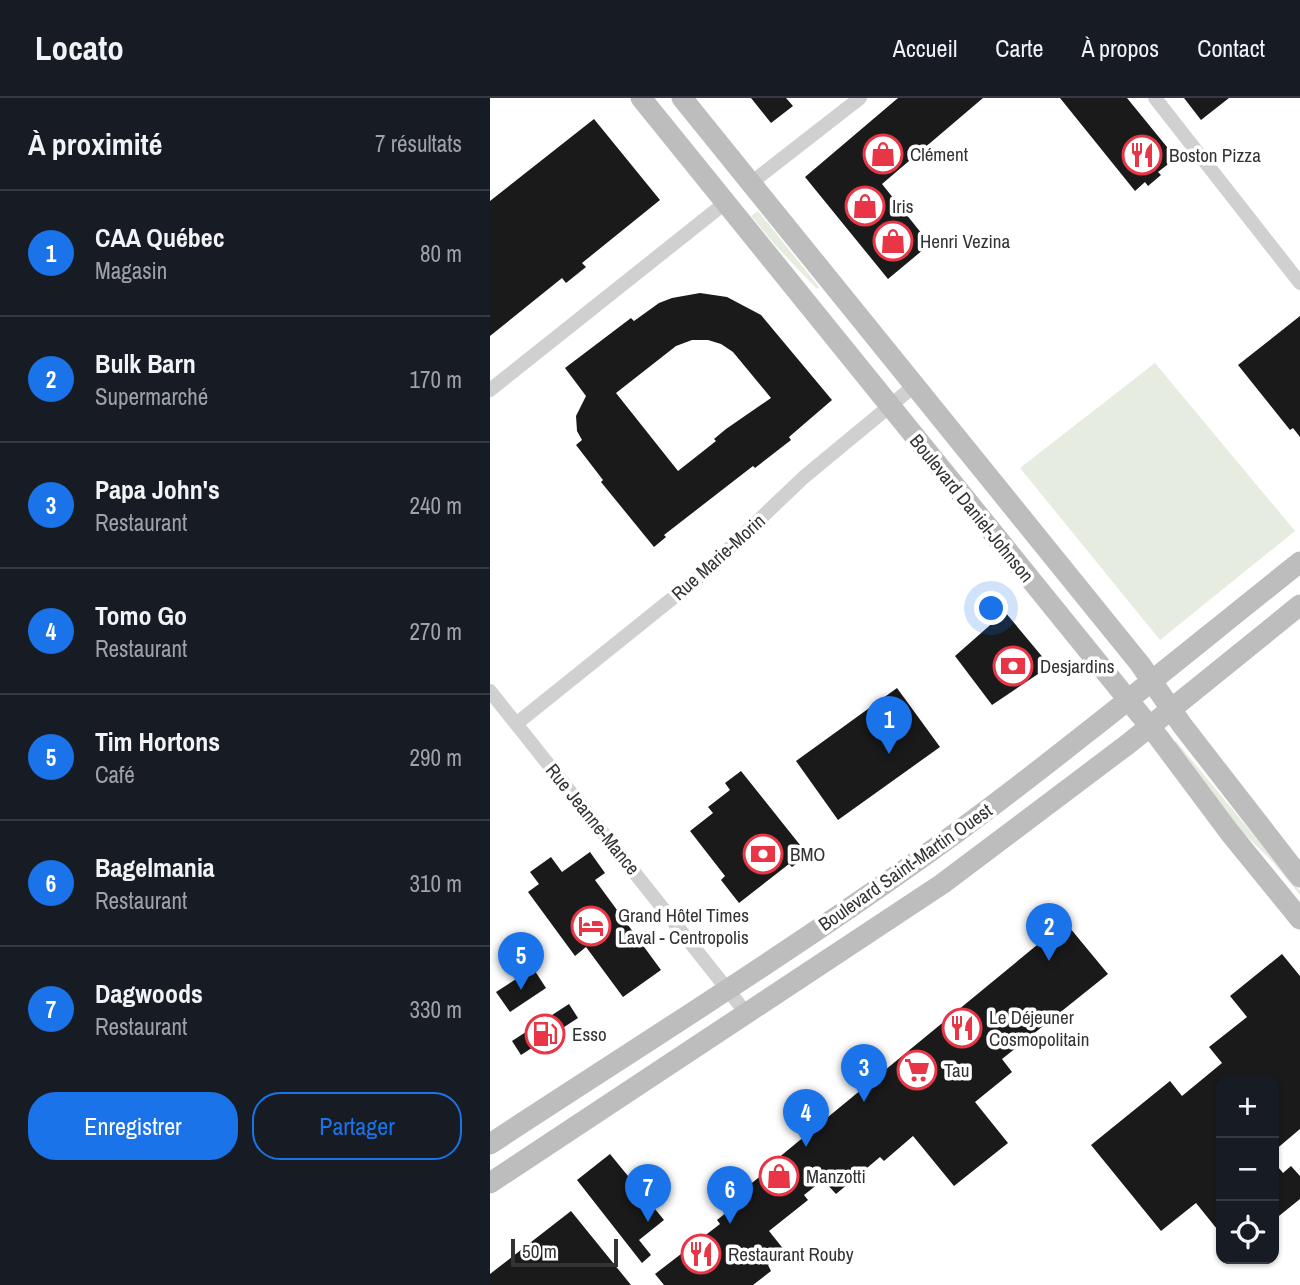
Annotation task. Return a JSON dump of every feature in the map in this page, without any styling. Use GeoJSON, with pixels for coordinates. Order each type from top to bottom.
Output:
{"type":"FeatureCollection","features":[{"type":"Feature","properties":{"kind":"street","name":"Boulevard Daniel-Johnson"},"geometry":{"type":"LineString","coordinates":[[641,98],[1149,726],[1230,833],[1300,919]]}},
{"type":"Feature","properties":{"kind":"street","name":"Boulevard Daniel-Johnson"},"geometry":{"type":"LineString","coordinates":[[682,98],[1152,681],[1300,877]]}},
{"type":"Feature","properties":{"kind":"street"},"geometry":{"type":"LineString","coordinates":[[751,183],[860,98]]}},
{"type":"Feature","properties":{"kind":"street"},"geometry":{"type":"LineString","coordinates":[[1155,98],[1300,283]]}},
{"type":"Feature","properties":{"kind":"street"},"geometry":{"type":"LineString","coordinates":[[490,390],[725,203]]}},
{"type":"Feature","properties":{"kind":"street","name":"Rue Marie-Morin"},"geometry":{"type":"LineString","coordinates":[[516,724],[699,576],[804,477],[915,386]]}},
{"type":"Feature","properties":{"kind":"street","name":"Boulevard Saint-Martin Ouest"},"geometry":{"type":"LineString","coordinates":[[490,1143],[727,989],[951,836],[1128,701],[1300,562]]}},
{"type":"Feature","properties":{"kind":"street","name":"Boulevard Saint-Martin Ouest"},"geometry":{"type":"LineString","coordinates":[[490,1183],[942,884],[1149,726],[1300,605]]}},
{"type":"Feature","properties":{"kind":"street","name":"Rue Jeanne-Mance"},"geometry":{"type":"LineString","coordinates":[[490,691],[747,1014]]}},
{"type":"Feature","properties":{"kind":"shaded area"},"geometry":{"type":"Polygon","coordinates":[[[758,211],[819,287],[817,289],[751,216],[758,211]]]}},
{"type":"Feature","properties":{"kind":"shaded area"},"geometry":{"type":"Polygon","coordinates":[[[1155,363],[1295,531],[1160,640],[1020,468],[1155,363]]]}},
{"type":"Feature","properties":{"kind":"shaded area"},"geometry":{"type":"Polygon","coordinates":[[[1176,741],[1300,891],[1300,895],[1271,860],[1232,822],[1174,742],[1176,741]]]}},
{"type":"Feature","properties":{"kind":"building"},"geometry":{"type":"Polygon","coordinates":[[[751,98],[786,98],[793,106],[771,123],[751,98]]]}},
{"type":"Feature","properties":{"kind":"building"},"geometry":{"type":"Polygon","coordinates":[[[898,98],[983,98],[882,184],[930,244],[888,279],[805,177],[898,98]]]}},
{"type":"Feature","properties":{"kind":"building"},"geometry":{"type":"Polygon","coordinates":[[[1060,98],[1127,98],[1176,158],[1158,172],[1161,175],[1148,186],[1145,182],[1135,191],[1060,98]]]}},
{"type":"Feature","properties":{"kind":"building"},"geometry":{"type":"Polygon","coordinates":[[[1184,98],[1229,98],[1201,120],[1184,98]]]}},
{"type":"Feature","properties":{"kind":"building"},"geometry":{"type":"Polygon","coordinates":[[[594,119],[660,200],[582,263],[586,267],[566,283],[562,278],[490,336],[490,201],[594,119]]]}},
{"type":"Feature","properties":{"kind":"building"},"geometry":{"type":"Polygon","coordinates":[[[700,293],[727,297],[761,315],[832,400],[789,437],[791,440],[664,535],[666,537],[654,547],[601,482],[603,480],[576,445],[582,440],[577,431],[576,416],[586,396],[565,368],[631,318],[634,321],[659,303],[700,293]],[[692,340],[676,346],[616,393],[678,471],[716,441],[714,439],[726,429],[771,398],[733,352],[708,340],[692,340]]]}},
{"type":"Feature","properties":{"kind":"building"},"geometry":{"type":"Polygon","coordinates":[[[1300,316],[1300,437],[1293,428],[1290,430],[1238,365],[1300,316]]]}},
{"type":"Feature","properties":{"kind":"building"},"geometry":{"type":"Polygon","coordinates":[[[1005,612],[1050,666],[992,705],[955,656],[1005,612]]]}},
{"type":"Feature","properties":{"kind":"building"},"geometry":{"type":"Polygon","coordinates":[[[897,688],[940,747],[838,820],[796,761],[897,688]]]}},
{"type":"Feature","properties":{"kind":"building"},"geometry":{"type":"Polygon","coordinates":[[[741,771],[808,855],[792,867],[789,864],[739,903],[721,880],[725,876],[690,831],[713,813],[708,807],[730,790],[725,783],[741,771]]]}},
{"type":"Feature","properties":{"kind":"building","name":"Grand Hôtel Times Laval - Centropolis"},"geometry":{"type":"Polygon","coordinates":[[[590,852],[605,873],[595,880],[661,970],[623,997],[586,947],[575,956],[528,892],[539,884],[530,872],[551,857],[562,872],[590,852]]]}},
{"type":"Feature","properties":{"kind":"building"},"geometry":{"type":"Polygon","coordinates":[[[1065,922],[1108,974],[1002,1059],[1012,1072],[975,1102],[1008,1143],[954,1186],[913,1136],[884,1161],[880,1157],[836,1194],[823,1180],[804,1195],[808,1200],[769,1231],[785,1251],[768,1265],[771,1271],[753,1285],[664,1285],[655,1274],[720,1224],[717,1220],[742,1200],[738,1194],[1065,922]]]}},
{"type":"Feature","properties":{"kind":"building"},"geometry":{"type":"Polygon","coordinates":[[[1282,954],[1300,976],[1300,1129],[1279,1147],[1279,1075],[1216,1075],[1216,1228],[1196,1203],[1161,1231],[1091,1145],[1170,1081],[1182,1096],[1222,1063],[1209,1047],[1247,1017],[1230,996],[1282,954]]]}},
{"type":"Feature","properties":{"kind":"building"},"geometry":{"type":"Polygon","coordinates":[[[533,968],[546,988],[510,1012],[496,992],[533,968]]]}},
{"type":"Feature","properties":{"kind":"building"},"geometry":{"type":"Polygon","coordinates":[[[569,1004],[578,1018],[521,1055],[512,1041],[569,1004]]]}},
{"type":"Feature","properties":{"kind":"building"},"geometry":{"type":"Polygon","coordinates":[[[610,1154],[664,1220],[639,1240],[651,1255],[642,1263],[577,1180],[610,1154]]]}},
{"type":"Feature","properties":{"kind":"building"},"geometry":{"type":"Polygon","coordinates":[[[1291,1166],[1300,1176],[1300,1199],[1279,1216],[1279,1168],[1283,1173],[1291,1166]]]}},
{"type":"Feature","properties":{"kind":"building"},"geometry":{"type":"Polygon","coordinates":[[[571,1211],[631,1285],[490,1285],[490,1274],[571,1211]]]}},
{"type":"Feature","properties":{"kind":"place","name":"Clément"},"geometry":{"type":"Point","coordinates":[883,154]}},
{"type":"Feature","properties":{"kind":"place","name":"Boston Pizza"},"geometry":{"type":"Point","coordinates":[1142,155]}},
{"type":"Feature","properties":{"kind":"place","name":"Iris"},"geometry":{"type":"Point","coordinates":[865,206]}},
{"type":"Feature","properties":{"kind":"place","name":"Henri Vezina"},"geometry":{"type":"Point","coordinates":[893,241]}},
{"type":"Feature","properties":{"kind":"place","name":"Desjardins"},"geometry":{"type":"Point","coordinates":[1013,666]}},
{"type":"Feature","properties":{"kind":"place","name":"CAA Québec"},"geometry":{"type":"Point","coordinates":[889,754]}},
{"type":"Feature","properties":{"kind":"place","name":"BMO"},"geometry":{"type":"Point","coordinates":[763,854]}},
{"type":"Feature","properties":{"kind":"place","name":"Grand Hôtel Times Laval - Centropolis"},"geometry":{"type":"Point","coordinates":[591,926]}},
{"type":"Feature","properties":{"kind":"place","name":"Bulk Barn"},"geometry":{"type":"Point","coordinates":[1049,961]}},
{"type":"Feature","properties":{"kind":"place","name":"Tim Hortons"},"geometry":{"type":"Point","coordinates":[521,990]}},
{"type":"Feature","properties":{"kind":"place","name":"Le Déjeuner Cosmopolitain"},"geometry":{"type":"Point","coordinates":[962,1028]}},
{"type":"Feature","properties":{"kind":"place","name":"Esso"},"geometry":{"type":"Point","coordinates":[545,1034]}},
{"type":"Feature","properties":{"kind":"place","name":"Tau"},"geometry":{"type":"Point","coordinates":[917,1070]}},
{"type":"Feature","properties":{"kind":"place","name":"Papa John's"},"geometry":{"type":"Point","coordinates":[864,1102]}},
{"type":"Feature","properties":{"kind":"place","name":"Tomo Go"},"geometry":{"type":"Point","coordinates":[806,1147]}},
{"type":"Feature","properties":{"kind":"place","name":"Manzotti"},"geometry":{"type":"Point","coordinates":[779,1176]}},
{"type":"Feature","properties":{"kind":"place","name":"Dagwoods"},"geometry":{"type":"Point","coordinates":[648,1222]}},
{"type":"Feature","properties":{"kind":"place","name":"Bagelmania"},"geometry":{"type":"Point","coordinates":[730,1224]}},
{"type":"Feature","properties":{"kind":"place","name":"Restaurant Rouby"},"geometry":{"type":"Point","coordinates":[701,1254]}}]}
